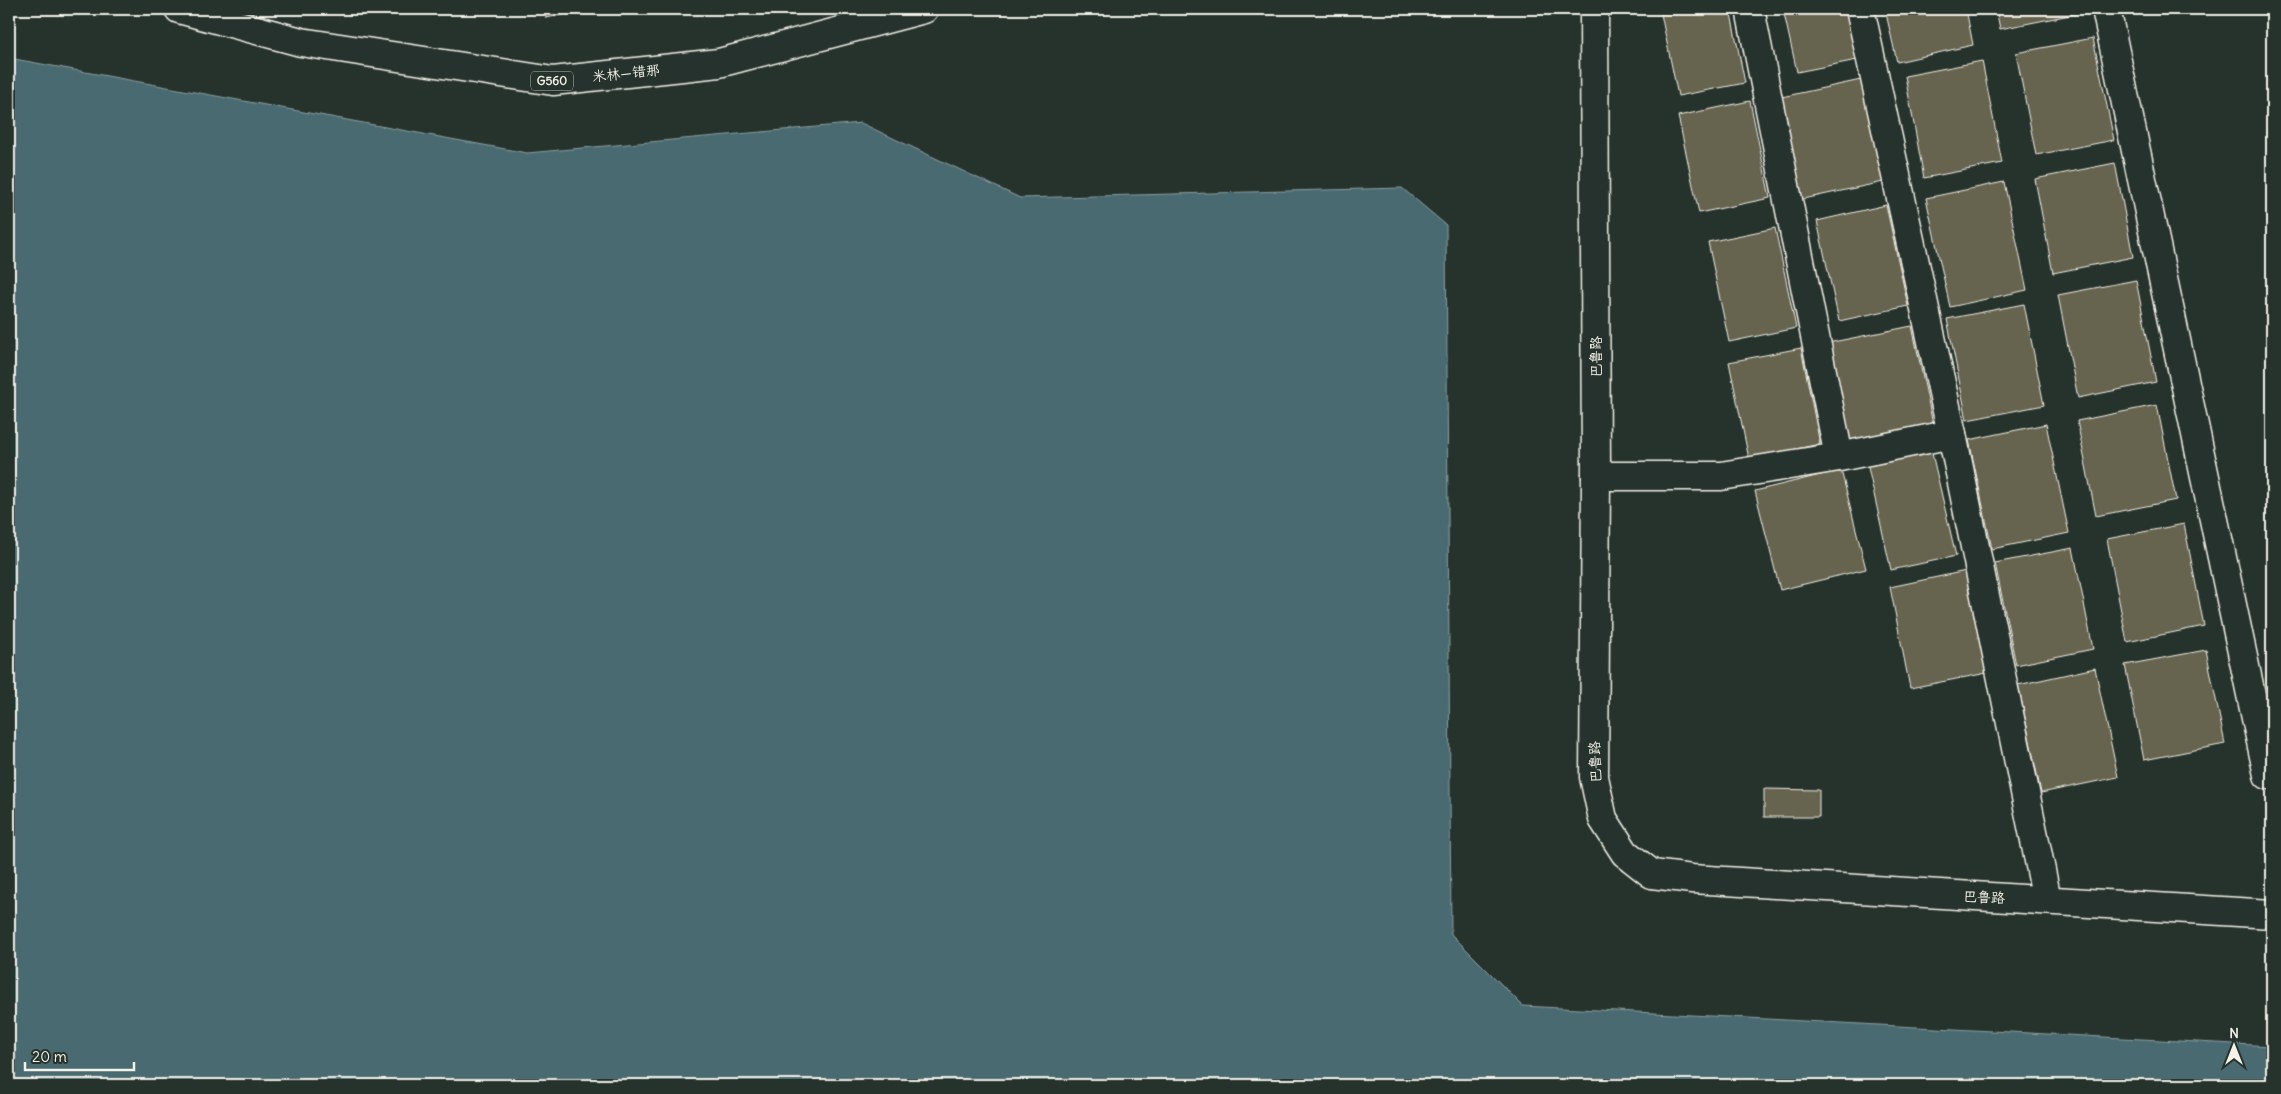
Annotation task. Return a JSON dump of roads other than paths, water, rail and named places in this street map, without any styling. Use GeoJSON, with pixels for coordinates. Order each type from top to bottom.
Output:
{"type":"FeatureCollection","features":[{"type":"Feature","properties":{"kind":"main road","name":"米林—错那"},"geometry":{"type":"LineString","coordinates":[[179,9],[301,42],[553,81],[719,63],[924,9]]}},
{"type":"Feature","properties":{"kind":"main road","name":"巴鲁路"},"geometry":{"type":"LineString","coordinates":[[1594,9],[1596,476],[1594,777],[1603,819],[1625,853],[1652,874],[1692,879],[2272,914]]}},
{"type":"Feature","properties":{"kind":"main road"},"geometry":{"type":"LineString","coordinates":[[1750,9],[1839,457]]}},
{"type":"Feature","properties":{"kind":"main road"},"geometry":{"type":"LineString","coordinates":[[1860,9],[1952,434],[2047,900]]}},
{"type":"Feature","properties":{"kind":"main road"},"geometry":{"type":"LineString","coordinates":[[2106,9],[2268,775]]}},
{"type":"Feature","properties":{"kind":"main road"},"geometry":{"type":"LineString","coordinates":[[1596,476],[1721,476],[1839,457],[1952,434]]}},
{"type":"Feature","properties":{"kind":"water"},"geometry":{"type":"Polygon","coordinates":[[[9,58],[527,153],[861,123],[1020,198],[1402,188],[1446,225],[1451,934],[1523,1006],[2272,1046],[2272,1085],[9,1085],[9,58]]]}}]}
